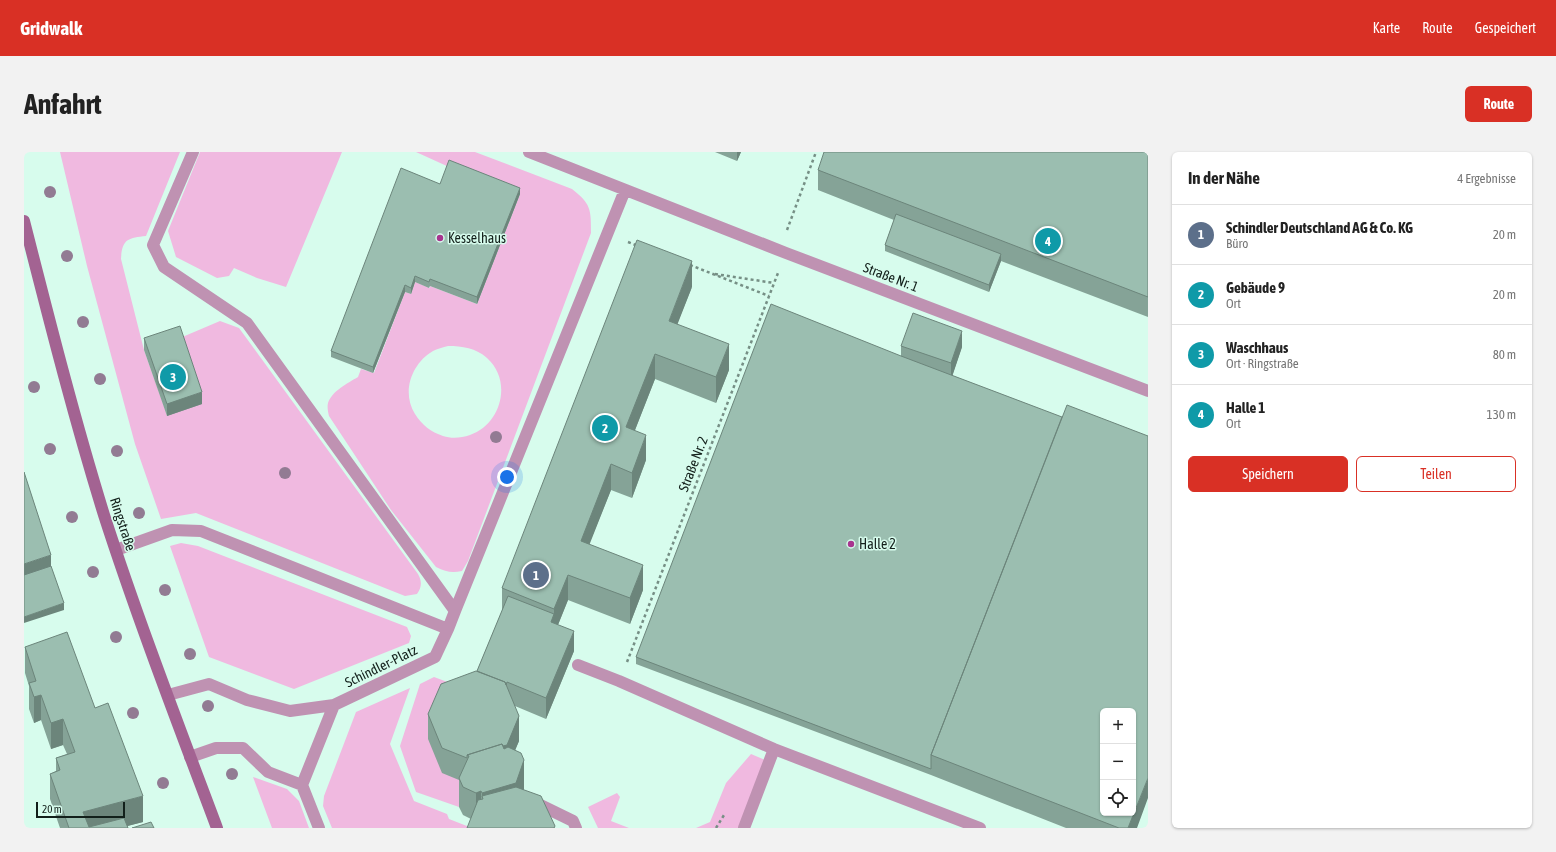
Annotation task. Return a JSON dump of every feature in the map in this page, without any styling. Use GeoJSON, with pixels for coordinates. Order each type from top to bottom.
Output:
{"type":"FeatureCollection","features":[{"type":"Feature","properties":{"kind":"main road","name":"Ringstraße"},"geometry":{"type":"LineString","coordinates":[[24,221],[61,365],[116,550],[217,828]]}},
{"type":"Feature","properties":{"kind":"lane"},"geometry":{"type":"LineString","coordinates":[[193,152],[153,244],[164,267],[247,324],[455,611]]}},
{"type":"Feature","properties":{"kind":"lane","name":"Straße Nr. 1"},"geometry":{"type":"LineString","coordinates":[[529,152],[786,253],[1148,390]]}},
{"type":"Feature","properties":{"kind":"lane","name":"Schindler-Platz"},"geometry":{"type":"LineString","coordinates":[[168,695],[209,684],[247,700],[290,711],[334,706],[435,657],[448,629],[625,190]]}},
{"type":"Feature","properties":{"kind":"lane"},"geometry":{"type":"LineString","coordinates":[[116,550],[172,530],[201,530],[448,629]]}},
{"type":"Feature","properties":{"kind":"lane"},"geometry":{"type":"LineString","coordinates":[[578,665],[620,681],[774,749],[980,828]]}},
{"type":"Feature","properties":{"kind":"lane"},"geometry":{"type":"LineString","coordinates":[[319,828],[302,784],[334,706]]}},
{"type":"Feature","properties":{"kind":"lane"},"geometry":{"type":"LineString","coordinates":[[190,757],[216,748],[243,748],[268,772],[302,784]]}},
{"type":"Feature","properties":{"kind":"lane"},"geometry":{"type":"LineString","coordinates":[[744,828],[774,749]]}},
{"type":"Feature","properties":{"kind":"lane"},"geometry":{"type":"LineString","coordinates":[[531,800],[573,821],[576,828]]}},
{"type":"Feature","properties":{"kind":"path","name":"Straße Nr. 2"},"geometry":{"type":"LineString","coordinates":[[620,681],[786,253],[787,230],[816,152]]}},
{"type":"Feature","properties":{"kind":"path"},"geometry":{"type":"LineString","coordinates":[[607,234],[644,248]]}},
{"type":"Feature","properties":{"kind":"path"},"geometry":{"type":"LineString","coordinates":[[688,265],[769,296]]}},
{"type":"Feature","properties":{"kind":"path"},"geometry":{"type":"LineString","coordinates":[[710,273],[774,283]]}},
{"type":"Feature","properties":{"kind":"shaded area"},"geometry":{"type":"Polygon","coordinates":[[[60,152],[180,152],[146,236],[127,241],[123,247],[121,259],[144,350],[167,415],[180,338],[220,321],[239,328],[418,574],[421,584],[417,594],[405,596],[196,513],[161,519],[135,444],[87,266],[60,152]]]}},
{"type":"Feature","properties":{"kind":"shaded area"},"geometry":{"type":"Polygon","coordinates":[[[200,152],[342,152],[286,287],[257,278],[234,268],[229,276],[217,278],[176,257],[168,231],[200,152]]]}},
{"type":"Feature","properties":{"kind":"shaded area"},"geometry":{"type":"Polygon","coordinates":[[[416,152],[475,152],[572,189],[583,199],[589,208],[591,225],[591,233],[468,561],[462,571],[455,572],[449,572],[436,567],[391,510],[329,416],[328,408],[328,403],[333,395],[358,377],[361,369],[374,373],[405,292],[411,294],[415,282],[430,288],[430,286],[477,304],[520,194],[449,167],[416,152]],[[448,346],[433,351],[419,363],[414,370],[411,379],[409,397],[415,414],[424,425],[446,437],[456,438],[470,435],[481,430],[489,422],[496,412],[500,401],[500,378],[495,368],[483,355],[464,347],[448,346]]]}},
{"type":"Feature","properties":{"kind":"shaded area"},"geometry":{"type":"Polygon","coordinates":[[[181,543],[198,546],[407,627],[411,636],[409,643],[294,689],[209,657],[170,546],[181,543]]]}},
{"type":"Feature","properties":{"kind":"shaded area"},"geometry":{"type":"Polygon","coordinates":[[[434,677],[477,693],[469,784],[459,807],[416,792],[400,746],[420,684],[434,677]]]}},
{"type":"Feature","properties":{"kind":"shaded area"},"geometry":{"type":"Polygon","coordinates":[[[410,688],[390,744],[414,801],[447,814],[449,819],[472,828],[332,828],[323,806],[324,796],[356,712],[410,688]]]}},
{"type":"Feature","properties":{"kind":"shaded area"},"geometry":{"type":"Polygon","coordinates":[[[751,754],[765,760],[739,828],[696,828],[710,822],[726,783],[751,754]]]}},
{"type":"Feature","properties":{"kind":"shaded area"},"geometry":{"type":"Polygon","coordinates":[[[253,777],[287,789],[299,801],[309,828],[272,828],[253,777]]]}},
{"type":"Feature","properties":{"kind":"shaded area"},"geometry":{"type":"Polygon","coordinates":[[[617,793],[620,797],[611,821],[629,828],[598,828],[588,807],[617,793]]]}},
{"type":"Feature","properties":{"kind":"building"},"geometry":{"type":"Polygon","coordinates":[[[824,152],[1148,152],[1148,297],[818,170],[824,152]]]}},
{"type":"Feature","properties":{"kind":"building","name":"Kesselhaus"},"geometry":{"type":"Polygon","coordinates":[[[449,160],[520,188],[477,297],[430,279],[429,282],[415,276],[411,288],[405,285],[373,367],[331,351],[401,168],[440,184],[449,160]]]}},
{"type":"Feature","properties":{"kind":"building"},"geometry":{"type":"Polygon","coordinates":[[[896,214],[1001,254],[989,285],[885,245],[896,214]]]}},
{"type":"Feature","properties":{"kind":"building"},"geometry":{"type":"Polygon","coordinates":[[[637,240],[692,261],[669,321],[729,344],[716,377],[655,354],[626,427],[646,435],[632,473],[611,464],[581,541],[643,565],[630,598],[568,575],[554,609],[502,588],[637,240]]]}},
{"type":"Feature","properties":{"kind":"building","name":"Halle 2"},"geometry":{"type":"Polygon","coordinates":[[[771,304],[901,356],[1062,417],[931,755],[931,769],[636,657],[771,304]]]}},
{"type":"Feature","properties":{"kind":"building"},"geometry":{"type":"Polygon","coordinates":[[[913,313],[962,331],[951,363],[901,346],[913,313]]]}},
{"type":"Feature","properties":{"kind":"building"},"geometry":{"type":"Polygon","coordinates":[[[180,326],[202,392],[167,404],[144,338],[180,326]]]}},
{"type":"Feature","properties":{"kind":"building"},"geometry":{"type":"Polygon","coordinates":[[[1067,405],[1148,436],[1148,778],[1136,808],[1136,708],[1100,708],[1100,816],[1133,816],[1128,828],[1119,828],[931,755],[1067,405]]]}},
{"type":"Feature","properties":{"kind":"building"},"geometry":{"type":"Polygon","coordinates":[[[24,472],[51,555],[24,564],[24,472]]]}},
{"type":"Feature","properties":{"kind":"building"},"geometry":{"type":"Polygon","coordinates":[[[51,566],[64,603],[24,617],[24,575],[51,566]]]}},
{"type":"Feature","properties":{"kind":"building"},"geometry":{"type":"Polygon","coordinates":[[[508,596],[554,614],[551,622],[574,631],[546,698],[507,682],[506,685],[505,682],[477,671],[508,596]]]}},
{"type":"Feature","properties":{"kind":"building"},"geometry":{"type":"Polygon","coordinates":[[[67,632],[95,708],[108,703],[143,796],[83,812],[89,827],[124,818],[128,828],[69,828],[50,774],[60,770],[56,758],[75,752],[63,719],[51,723],[41,695],[34,697],[29,683],[36,681],[25,647],[67,632]]]}},
{"type":"Feature","properties":{"kind":"building"},"geometry":{"type":"Polygon","coordinates":[[[476,671],[505,682],[519,716],[507,745],[503,746],[502,744],[467,755],[467,758],[442,748],[428,714],[441,684],[476,671]]]}},
{"type":"Feature","properties":{"kind":"building"},"geometry":{"type":"Polygon","coordinates":[[[502,744],[504,749],[508,747],[521,753],[524,760],[516,783],[482,793],[481,791],[476,793],[463,787],[459,778],[469,756],[467,755],[502,744]]]}},
{"type":"Feature","properties":{"kind":"building"},"geometry":{"type":"Polygon","coordinates":[[[516,787],[541,796],[555,826],[554,828],[467,828],[478,800],[483,799],[482,796],[516,787]]]}},
{"type":"Feature","properties":{"kind":"building"},"geometry":{"type":"Polygon","coordinates":[[[151,822],[154,828],[132,828],[151,822]]]}},
{"type":"Feature","properties":{"kind":"place","name":"Kesselhaus"},"geometry":{"type":"Point","coordinates":[440,238]}},
{"type":"Feature","properties":{"kind":"place","name":"Halle 1"},"geometry":{"type":"Point","coordinates":[1048,241]}},
{"type":"Feature","properties":{"kind":"place","name":"Waschhaus"},"geometry":{"type":"Point","coordinates":[173,377]}},
{"type":"Feature","properties":{"kind":"place","name":"Gebäude 9"},"geometry":{"type":"Point","coordinates":[605,428]}},
{"type":"Feature","properties":{"kind":"place","name":"Halle 2"},"geometry":{"type":"Point","coordinates":[851,544]}},
{"type":"Feature","properties":{"kind":"place","name":"Schindler Deutschland AG & Co. KG"},"geometry":{"type":"Point","coordinates":[536,575]}}]}
